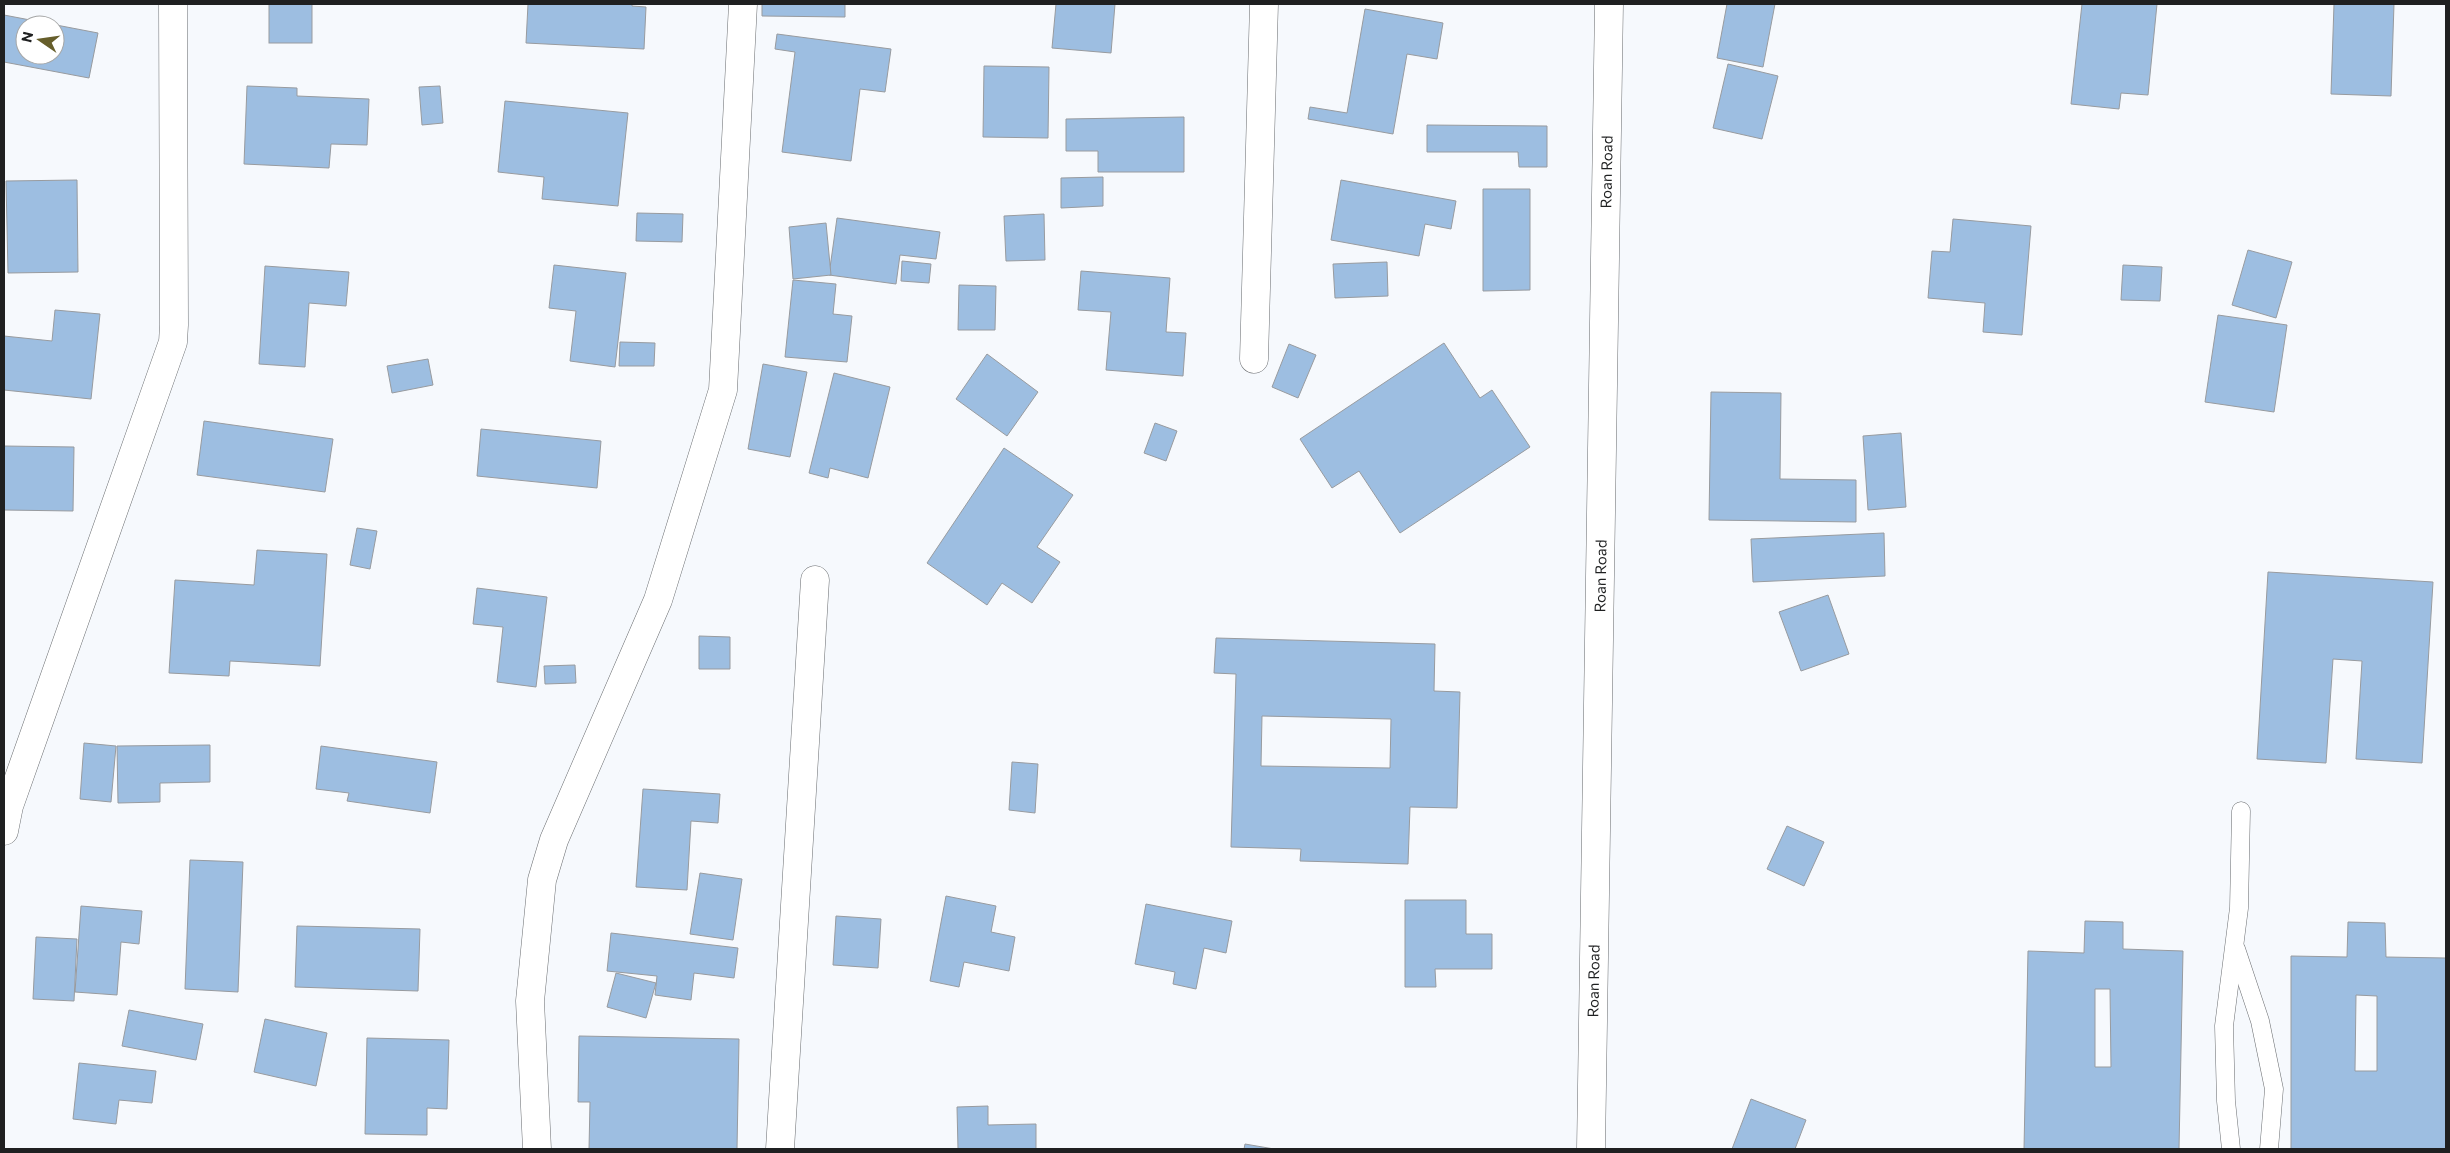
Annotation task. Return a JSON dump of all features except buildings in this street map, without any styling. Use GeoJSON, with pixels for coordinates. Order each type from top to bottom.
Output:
{"type":"FeatureCollection","features":[{"type":"Feature","properties":{"kind":"street"},"geometry":{"type":"LineString","coordinates":[[4,831],[9,806],[172,342],[174,325],[172,4]]}},
{"type":"Feature","properties":{"kind":"street"},"geometry":{"type":"LineString","coordinates":[[537,1149],[530,1001],[542,880],[554,840],[658,600],[723,390],[743,4]]}},
{"type":"Feature","properties":{"kind":"street"},"geometry":{"type":"LineString","coordinates":[[1254,359],[1264,4]]}},
{"type":"Feature","properties":{"kind":"street","name":"Roan Road"},"geometry":{"type":"LineString","coordinates":[[1591,1149],[1609,4]]}},
{"type":"Feature","properties":{"kind":"street"},"geometry":{"type":"LineString","coordinates":[[780,1149],[815,580]]}},
{"type":"Feature","properties":{"kind":"lane"},"geometry":{"type":"LineString","coordinates":[[2231,1149],[2226,1101],[2224,1026],[2239,908],[2241,811]]}},
{"type":"Feature","properties":{"kind":"lane"},"geometry":{"type":"LineString","coordinates":[[2234,944],[2260,1021],[2274,1089],[2270,1149]]}}]}
